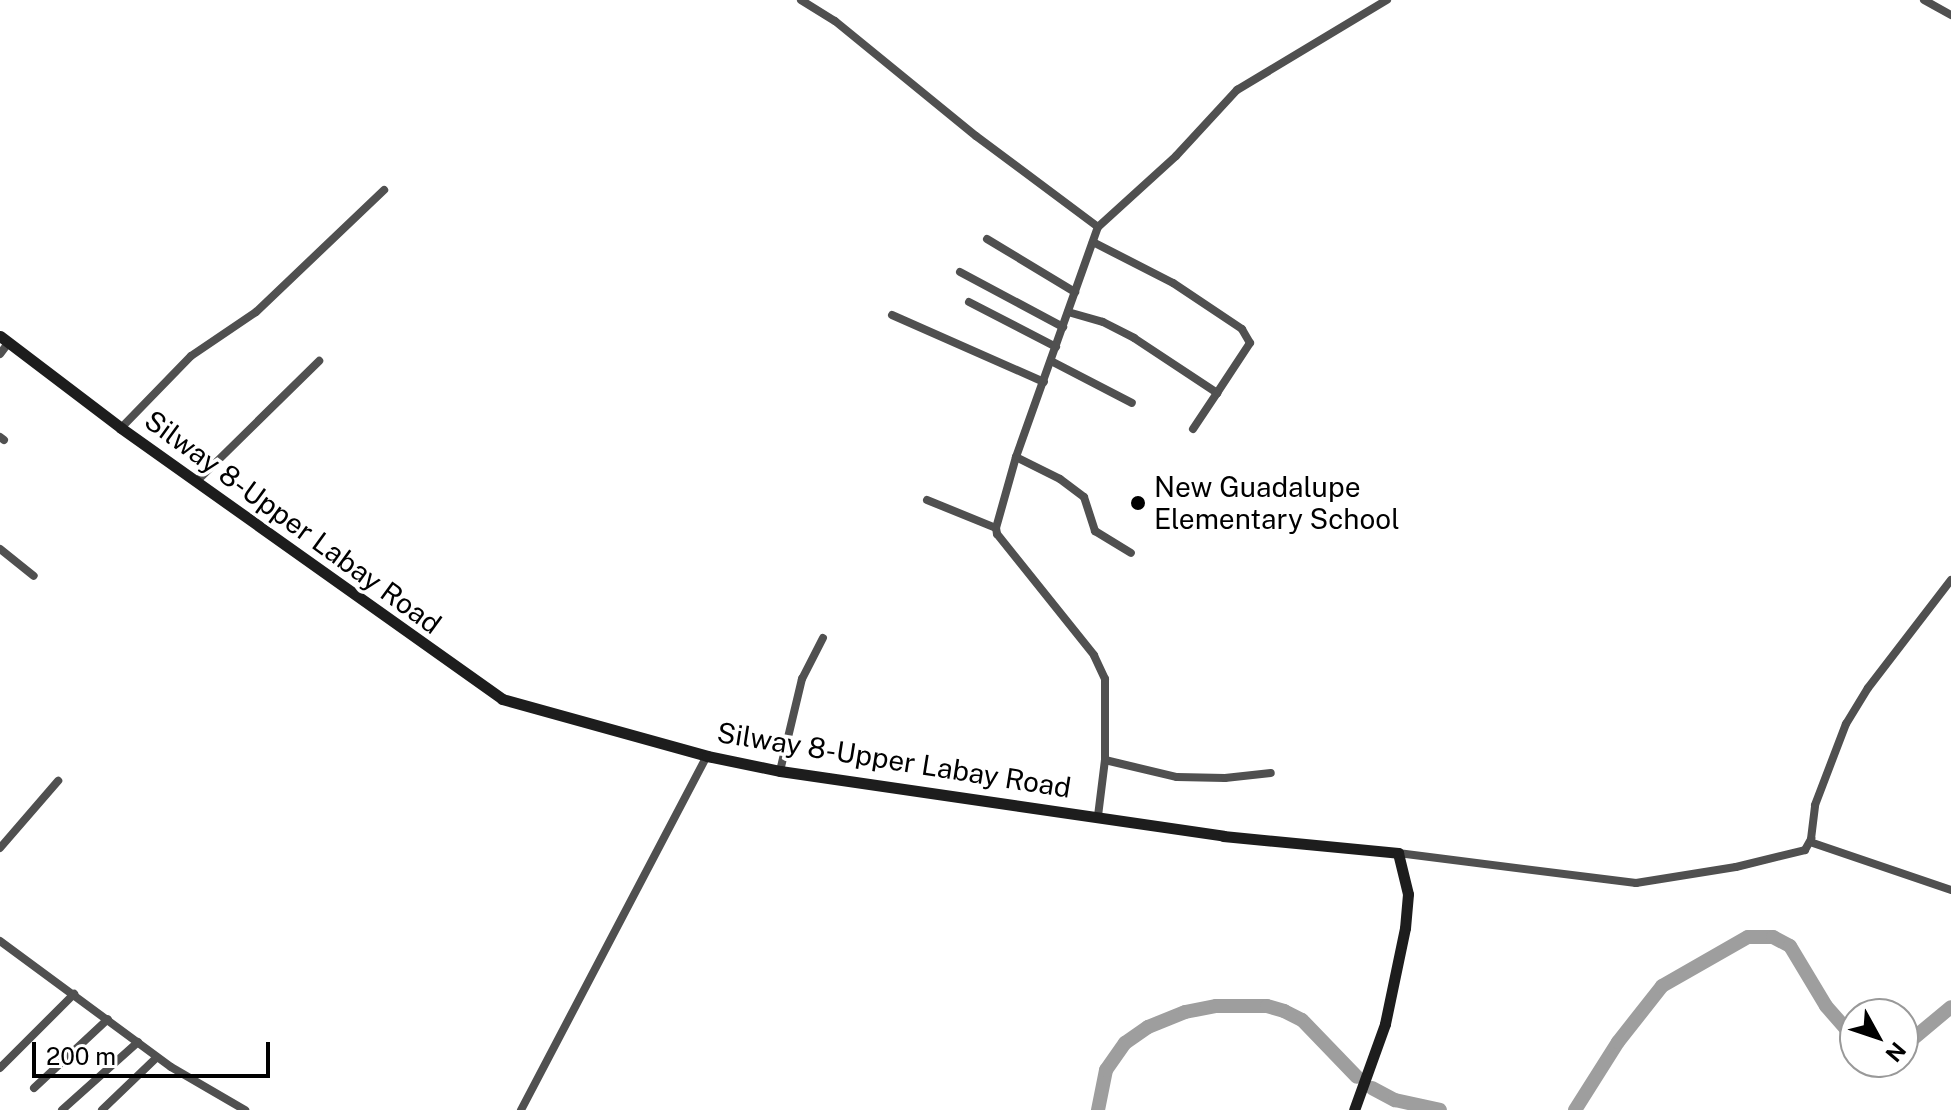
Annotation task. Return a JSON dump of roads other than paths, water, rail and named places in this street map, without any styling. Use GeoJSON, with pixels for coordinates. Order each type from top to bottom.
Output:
{"type":"FeatureCollection","features":[{"type":"Feature","properties":{"kind":"main road","name":"Silway 8-Upper Labay Road"},"geometry":{"type":"LineString","coordinates":[[5,339],[121,428],[198,480],[491,693],[517,704],[707,756],[780,771],[1269,842],[1398,853]]}},
{"type":"Feature","properties":{"kind":"main road"},"geometry":{"type":"LineString","coordinates":[[1354,1110],[1385,1024],[1403,943],[1408,894],[1398,853]]}},
{"type":"Feature","properties":{"kind":"street"},"geometry":{"type":"LineString","coordinates":[[801,0],[835,21],[976,136],[1098,227]]}},
{"type":"Feature","properties":{"kind":"street"},"geometry":{"type":"LineString","coordinates":[[1098,816],[1105,760],[1103,671],[1000,538],[996,528],[1016,457],[1098,227],[1176,156],[1237,90],[1387,0]]}},
{"type":"Feature","properties":{"kind":"street"},"geometry":{"type":"LineString","coordinates":[[1924,0],[1951,15]]}},
{"type":"Feature","properties":{"kind":"street"},"geometry":{"type":"LineString","coordinates":[[121,428],[191,356],[256,312],[384,190]]}},
{"type":"Feature","properties":{"kind":"street"},"geometry":{"type":"LineString","coordinates":[[987,239],[1075,292]]}},
{"type":"Feature","properties":{"kind":"street"},"geometry":{"type":"LineString","coordinates":[[1093,242],[1163,277],[1249,336],[1248,346],[1193,429]]}},
{"type":"Feature","properties":{"kind":"street"},"geometry":{"type":"LineString","coordinates":[[960,272],[1063,327]]}},
{"type":"Feature","properties":{"kind":"street"},"geometry":{"type":"LineString","coordinates":[[969,302],[1056,347]]}},
{"type":"Feature","properties":{"kind":"street"},"geometry":{"type":"LineString","coordinates":[[1068,312],[1103,322],[1134,338],[1217,393]]}},
{"type":"Feature","properties":{"kind":"street"},"geometry":{"type":"LineString","coordinates":[[892,315],[1044,382]]}},
{"type":"Feature","properties":{"kind":"street"},"geometry":{"type":"LineString","coordinates":[[0,354],[5,339]]}},
{"type":"Feature","properties":{"kind":"street"},"geometry":{"type":"LineString","coordinates":[[198,480],[319,361]]}},
{"type":"Feature","properties":{"kind":"street"},"geometry":{"type":"LineString","coordinates":[[1051,361],[1132,403]]}},
{"type":"Feature","properties":{"kind":"street"},"geometry":{"type":"LineString","coordinates":[[1016,457],[1060,479],[1084,497],[1095,531],[1131,553]]}},
{"type":"Feature","properties":{"kind":"street"},"geometry":{"type":"LineString","coordinates":[[927,500],[996,528]]}},
{"type":"Feature","properties":{"kind":"street"},"geometry":{"type":"LineString","coordinates":[[0,549],[34,576]]}},
{"type":"Feature","properties":{"kind":"street"},"geometry":{"type":"LineString","coordinates":[[1398,853],[1636,883],[1736,867],[1800,852],[1810,842],[1815,805],[1846,724],[1868,688],[1951,580]]}},
{"type":"Feature","properties":{"kind":"street"},"geometry":{"type":"LineString","coordinates":[[780,771],[802,679],[823,638]]}},
{"type":"Feature","properties":{"kind":"street"},"geometry":{"type":"LineString","coordinates":[[521,1110],[707,756]]}},
{"type":"Feature","properties":{"kind":"street"},"geometry":{"type":"LineString","coordinates":[[1105,760],[1177,777],[1225,778],[1271,773]]}},
{"type":"Feature","properties":{"kind":"street"},"geometry":{"type":"LineString","coordinates":[[0,848],[58,781]]}},
{"type":"Feature","properties":{"kind":"street"},"geometry":{"type":"LineString","coordinates":[[1810,842],[1951,890]]}},
{"type":"Feature","properties":{"kind":"street"},"geometry":{"type":"LineString","coordinates":[[0,941],[157,1057],[245,1110]]}},
{"type":"Feature","properties":{"kind":"street"},"geometry":{"type":"LineString","coordinates":[[0,1068],[74,994]]}},
{"type":"Feature","properties":{"kind":"street"},"geometry":{"type":"LineString","coordinates":[[34,1088],[108,1019]]}},
{"type":"Feature","properties":{"kind":"street"},"geometry":{"type":"LineString","coordinates":[[62,1110],[138,1042]]}},
{"type":"Feature","properties":{"kind":"street"},"geometry":{"type":"LineString","coordinates":[[102,1110],[157,1057]]}},
{"type":"Feature","properties":{"kind":"waterway"},"geometry":{"type":"LineString","coordinates":[[1575,1110],[1618,1042],[1662,986],[1748,937],[1773,937],[1790,946],[1826,1006],[1839,1021]]}},
{"type":"Feature","properties":{"kind":"waterway"},"geometry":{"type":"LineString","coordinates":[[1098,1110],[1106,1070],[1125,1043],[1148,1027],[1185,1012],[1216,1006],[1267,1006],[1302,1020],[1357,1077]]}},
{"type":"Feature","properties":{"kind":"waterway"},"geometry":{"type":"LineString","coordinates":[[1919,1034],[1951,1007]]}},
{"type":"Feature","properties":{"kind":"waterway"},"geometry":{"type":"LineString","coordinates":[[1372,1088],[1395,1100],[1440,1110]]}},
{"type":"Feature","properties":{"kind":"place","name":"New Guadalupe Elementary School"},"geometry":{"type":"Point","coordinates":[1138,503]}}]}
